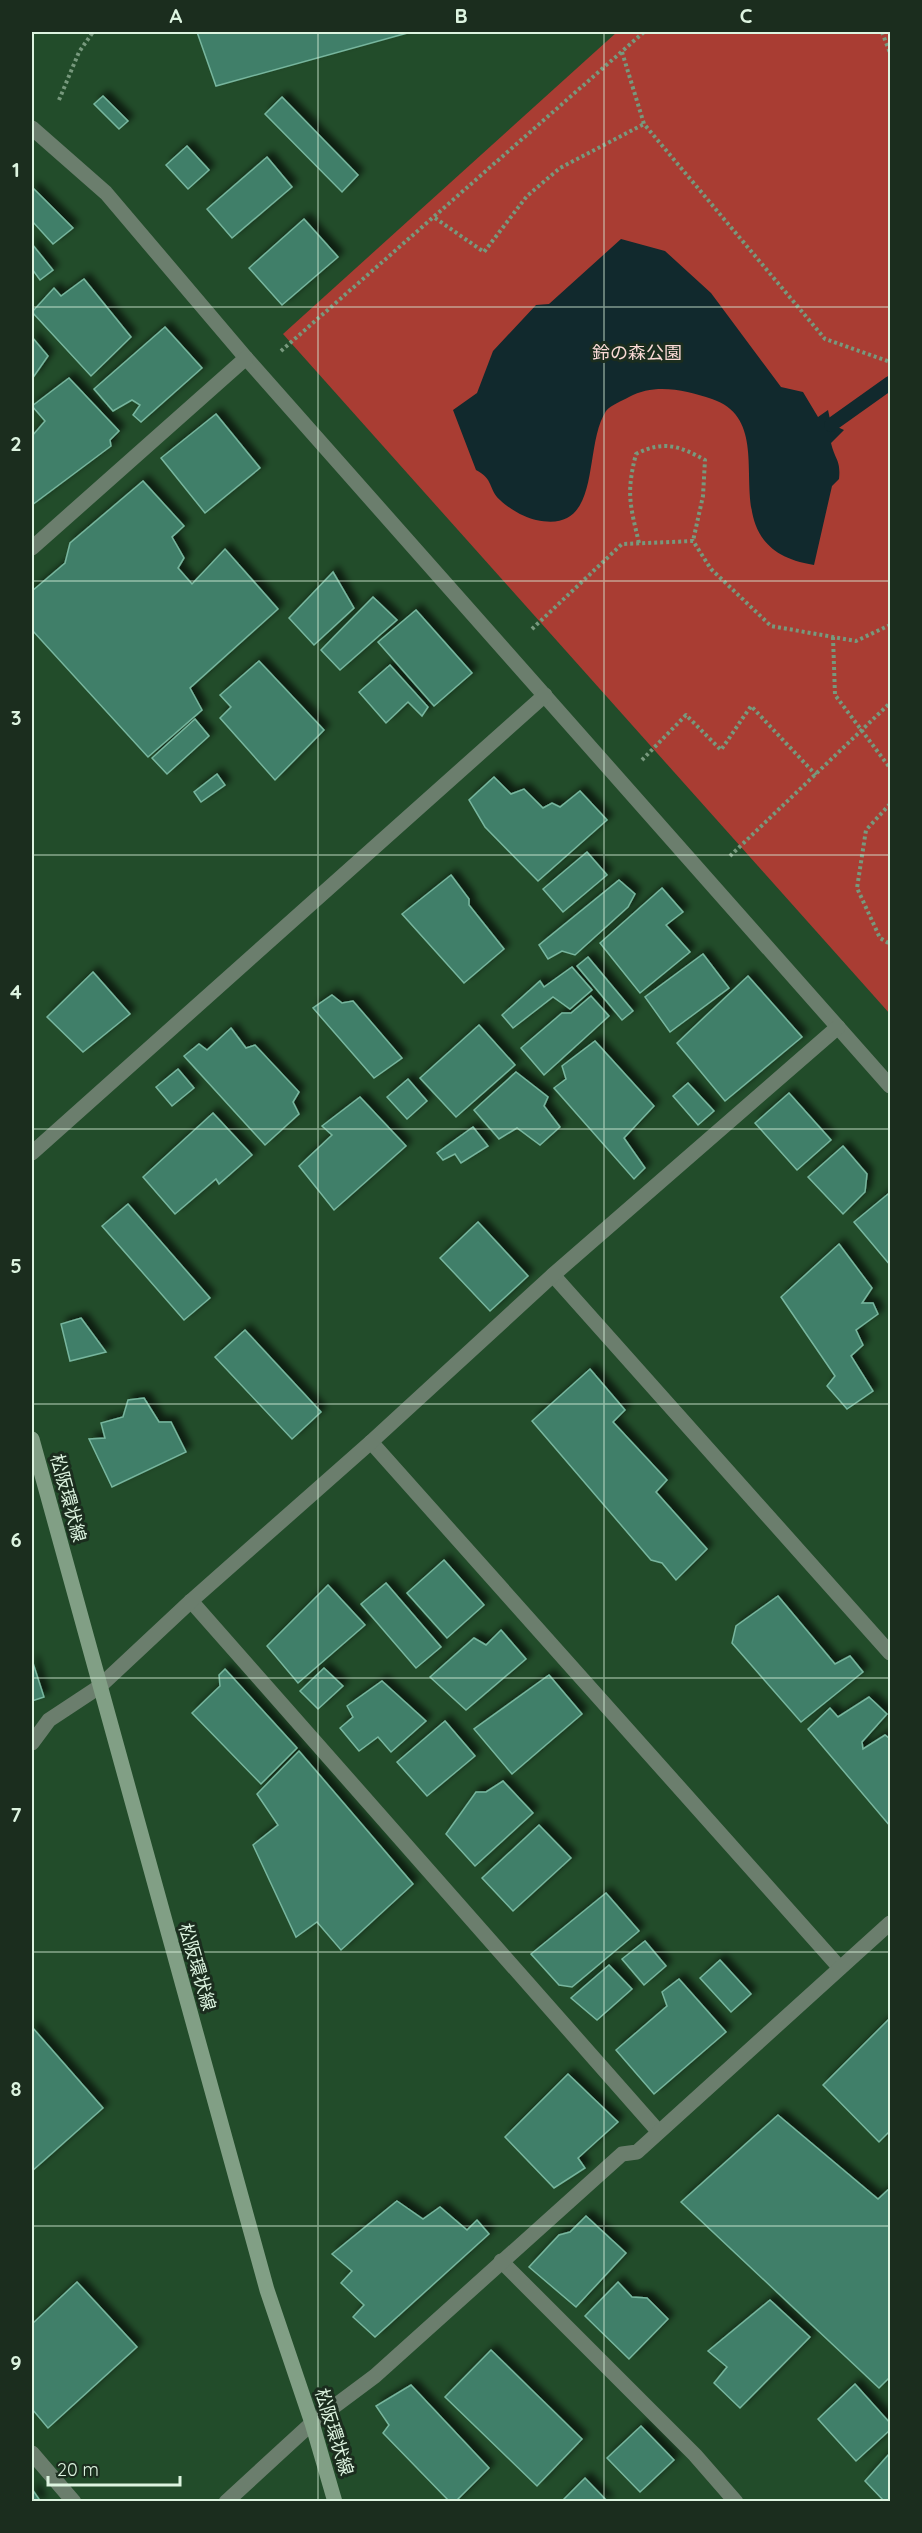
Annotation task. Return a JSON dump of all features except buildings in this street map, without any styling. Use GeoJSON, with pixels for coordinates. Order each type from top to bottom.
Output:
{"type":"FeatureCollection","features":[{"type":"Feature","properties":{"kind":"main road","name":"松阪環状線"},"geometry":{"type":"LineString","coordinates":[[32,1439],[267,2290],[312,2423],[335,2502]]}},
{"type":"Feature","properties":{"kind":"street"},"geometry":{"type":"LineString","coordinates":[[32,128],[106,193],[246,358],[891,1086]]}},
{"type":"Feature","properties":{"kind":"street"},"geometry":{"type":"LineString","coordinates":[[32,548],[246,358]]}},
{"type":"Feature","properties":{"kind":"street"},"geometry":{"type":"LineString","coordinates":[[32,1153],[544,694]]}},
{"type":"Feature","properties":{"kind":"street"},"geometry":{"type":"LineString","coordinates":[[32,1743],[50,1720],[99,1687],[191,1600],[371,1442],[553,1275],[838,1027]]}},
{"type":"Feature","properties":{"kind":"street"},"geometry":{"type":"LineString","coordinates":[[553,1275],[891,1653]]}},
{"type":"Feature","properties":{"kind":"street"},"geometry":{"type":"LineString","coordinates":[[371,1442],[840,1968]]}},
{"type":"Feature","properties":{"kind":"street"},"geometry":{"type":"LineString","coordinates":[[191,1600],[658,2131]]}},
{"type":"Feature","properties":{"kind":"street"},"geometry":{"type":"LineString","coordinates":[[226,2502],[312,2423],[375,2376],[622,2154],[637,2152],[891,1923]]}},
{"type":"Feature","properties":{"kind":"street"},"geometry":{"type":"LineString","coordinates":[[501,2261],[695,2455],[736,2502]]}},
{"type":"Feature","properties":{"kind":"street"},"geometry":{"type":"LineString","coordinates":[[32,2453],[74,2502]]}},
{"type":"Feature","properties":{"kind":"path"},"geometry":{"type":"LineString","coordinates":[[59,100],[79,52],[93,32]]}},
{"type":"Feature","properties":{"kind":"path"},"geometry":{"type":"LineString","coordinates":[[281,351],[644,32]]}},
{"type":"Feature","properties":{"kind":"path"},"geometry":{"type":"LineString","coordinates":[[882,32],[891,53]]}},
{"type":"Feature","properties":{"kind":"path"},"geometry":{"type":"LineString","coordinates":[[622,52],[644,124],[825,339],[891,362]]}},
{"type":"Feature","properties":{"kind":"path"},"geometry":{"type":"LineString","coordinates":[[435,218],[484,252],[526,196],[560,168],[644,124]]}},
{"type":"Feature","properties":{"kind":"path"},"geometry":{"type":"LineString","coordinates":[[639,543],[628,501],[629,480],[636,454],[653,446],[683,448],[705,460],[703,496],[693,541],[711,568],[771,626],[856,640],[891,625]]}},
{"type":"Feature","properties":{"kind":"path"},"geometry":{"type":"LineString","coordinates":[[531,629],[622,544],[693,541]]}},
{"type":"Feature","properties":{"kind":"path"},"geometry":{"type":"LineString","coordinates":[[833,637],[835,695],[891,768]]}},
{"type":"Feature","properties":{"kind":"path"},"geometry":{"type":"LineString","coordinates":[[730,856],[891,703]]}},
{"type":"Feature","properties":{"kind":"path"},"geometry":{"type":"LineString","coordinates":[[642,760],[686,715],[721,750],[751,706],[816,775]]}},
{"type":"Feature","properties":{"kind":"path"},"geometry":{"type":"LineString","coordinates":[[891,804],[866,830],[857,888],[880,938],[891,944]]}},
{"type":"Feature","properties":{"kind":"green space","name":"鈴の森公園"},"geometry":{"type":"Polygon","coordinates":[[[617,32],[890,32],[890,1014],[283,334],[617,32]]]}},
{"type":"Feature","properties":{"kind":"water"},"geometry":{"type":"Polygon","coordinates":[[[621,239],[665,251],[711,293],[781,387],[803,392],[818,417],[828,410],[831,424],[844,430],[831,443],[838,464],[839,479],[832,486],[814,565],[780,554],[761,535],[752,512],[745,434],[734,413],[712,399],[702,396],[670,389],[649,390],[629,397],[608,409],[599,427],[588,485],[582,502],[572,514],[558,521],[532,519],[512,509],[496,496],[486,477],[476,470],[453,410],[477,393],[493,351],[536,305],[549,304],[621,239]]]}},
{"type":"Feature","properties":{"kind":"waterway"},"geometry":{"type":"LineString","coordinates":[[831,425],[890,383]]}}]}
